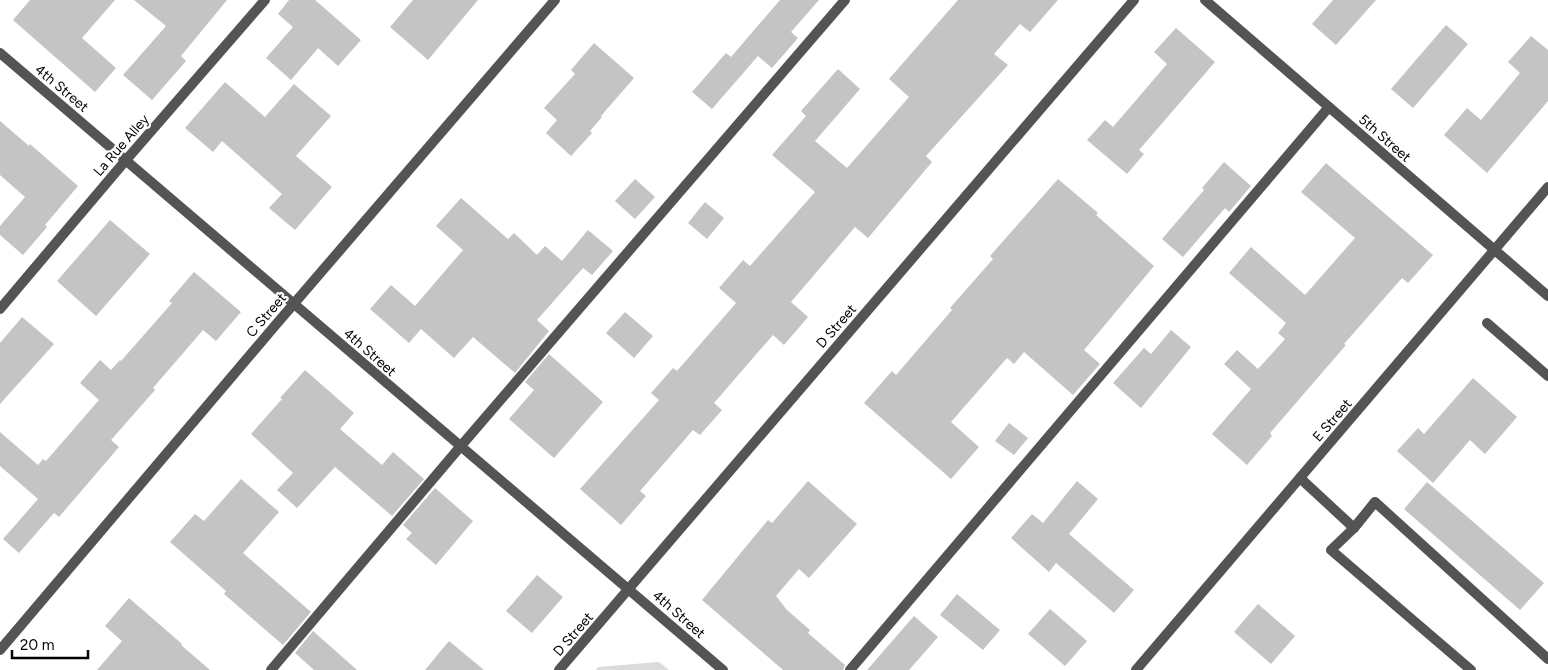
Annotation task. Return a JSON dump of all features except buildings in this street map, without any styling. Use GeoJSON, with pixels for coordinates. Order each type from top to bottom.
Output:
{"type":"FeatureCollection","features":[{"type":"Feature","properties":{"kind":"street","name":"La Rue Alley"},"geometry":{"type":"LineString","coordinates":[[0,309],[265,0]]}},
{"type":"Feature","properties":{"kind":"street","name":"C Street"},"geometry":{"type":"LineString","coordinates":[[0,650],[555,0]]}},
{"type":"Feature","properties":{"kind":"street"},"geometry":{"type":"LineString","coordinates":[[271,670],[460,447],[845,0]]}},
{"type":"Feature","properties":{"kind":"street","name":"D Street"},"geometry":{"type":"LineString","coordinates":[[560,670],[1134,0]]}},
{"type":"Feature","properties":{"kind":"street","name":"5th Street"},"geometry":{"type":"LineString","coordinates":[[1205,0],[1548,296]]}},
{"type":"Feature","properties":{"kind":"street","name":"4th Street"},"geometry":{"type":"LineString","coordinates":[[0,53],[723,670]]}},
{"type":"Feature","properties":{"kind":"street"},"geometry":{"type":"LineString","coordinates":[[850,670],[1329,107]]}},
{"type":"Feature","properties":{"kind":"street","name":"E Street"},"geometry":{"type":"LineString","coordinates":[[1136,670],[1548,187]]}},
{"type":"Feature","properties":{"kind":"street"},"geometry":{"type":"LineString","coordinates":[[1487,323],[1548,376]]}},
{"type":"Feature","properties":{"kind":"street"},"geometry":{"type":"LineString","coordinates":[[1300,478],[1354,528]]}},
{"type":"Feature","properties":{"kind":"street"},"geometry":{"type":"LineString","coordinates":[[1471,670],[1331,550],[1354,528],[1376,502],[1548,659]]}},
{"type":"Feature","properties":{"kind":"shaded area"},"geometry":{"type":"Polygon","coordinates":[[[659,662],[669,670],[596,670],[598,667],[659,662]]]}}]}
